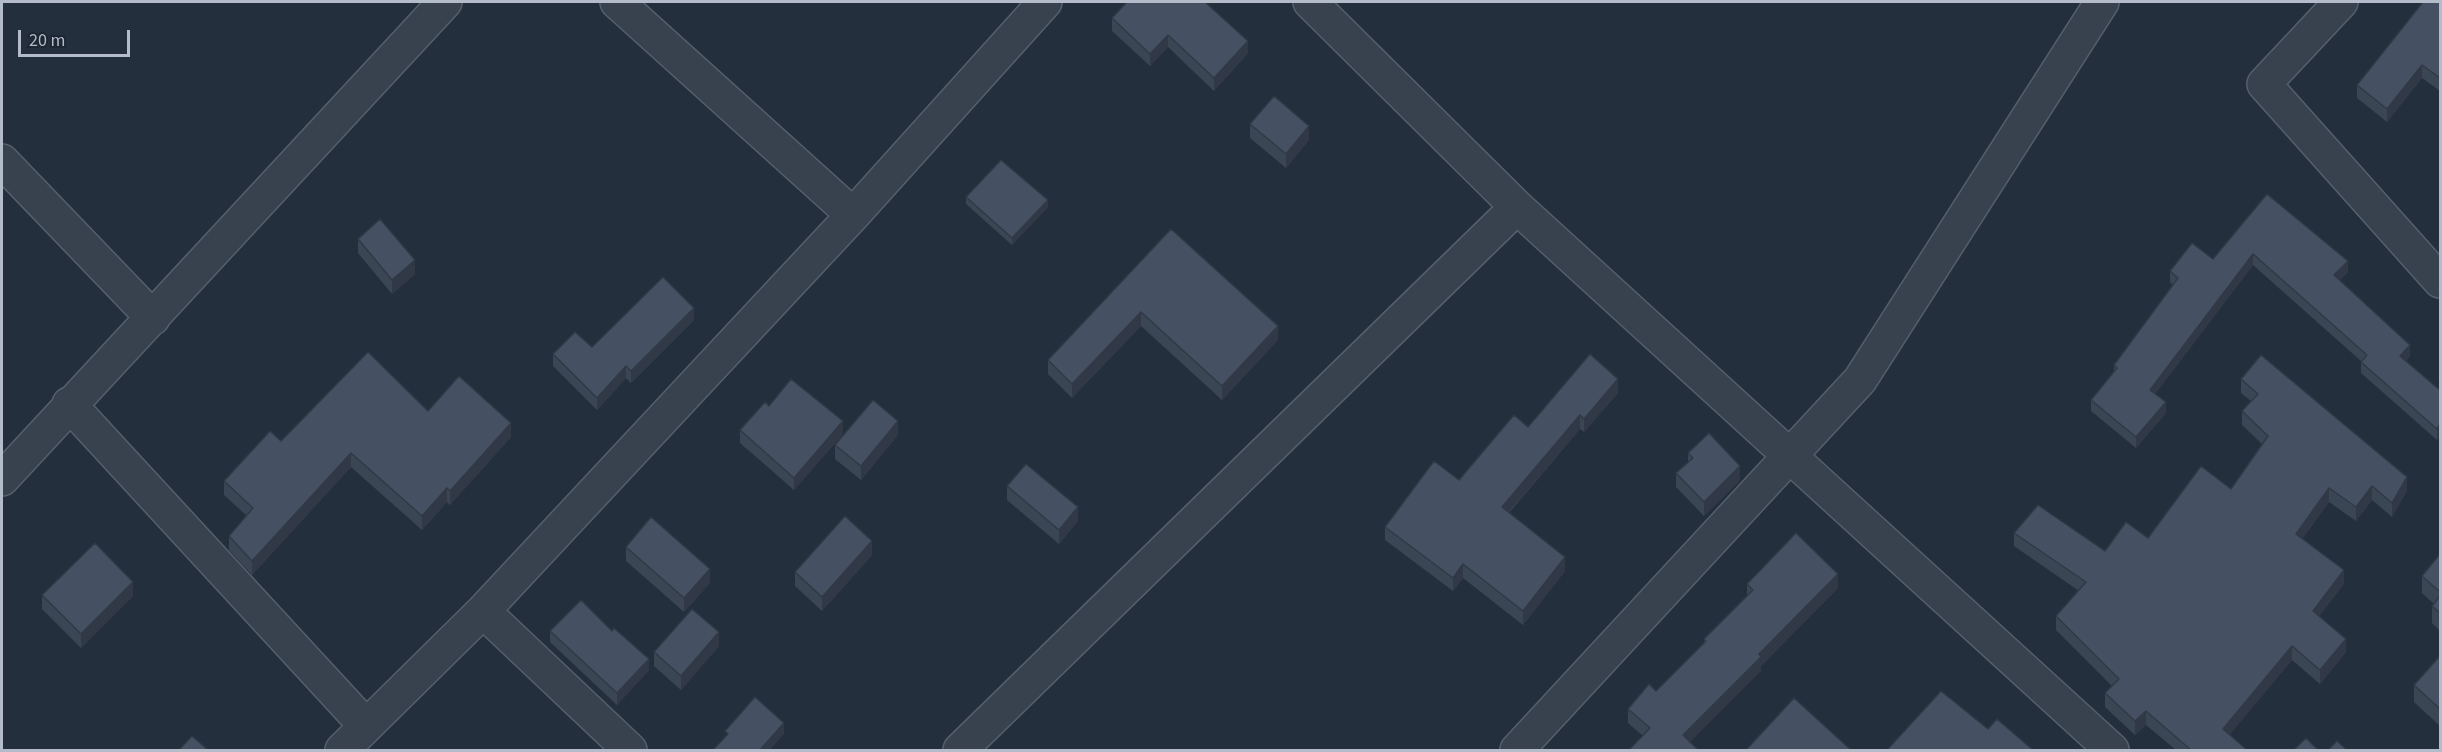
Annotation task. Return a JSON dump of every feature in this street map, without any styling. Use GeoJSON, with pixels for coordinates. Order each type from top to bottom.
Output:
{"type":"FeatureCollection","features":[{"type":"Feature","properties":{"kind":"street"},"geometry":{"type":"LineString","coordinates":[[2,479],[69,404],[153,318],[445,2]]}},
{"type":"Feature","properties":{"kind":"street"},"geometry":{"type":"LineString","coordinates":[[617,2],[853,215]]}},
{"type":"Feature","properties":{"kind":"street"},"geometry":{"type":"LineString","coordinates":[[342,750],[483,611],[853,215],[1045,2]]}},
{"type":"Feature","properties":{"kind":"street"},"geometry":{"type":"LineString","coordinates":[[1311,2],[1518,207],[2112,750]]}},
{"type":"Feature","properties":{"kind":"street"},"geometry":{"type":"LineString","coordinates":[[1517,750],[1860,380],[2102,2]]}},
{"type":"Feature","properties":{"kind":"street"},"geometry":{"type":"LineString","coordinates":[[2341,2],[2264,84],[2440,281]]}},
{"type":"Feature","properties":{"kind":"street"},"geometry":{"type":"LineString","coordinates":[[2,161],[153,318]]}},
{"type":"Feature","properties":{"kind":"street"},"geometry":{"type":"LineString","coordinates":[[960,750],[1518,207]]}},
{"type":"Feature","properties":{"kind":"street"},"geometry":{"type":"LineString","coordinates":[[69,404],[366,726]]}},
{"type":"Feature","properties":{"kind":"street"},"geometry":{"type":"LineString","coordinates":[[483,611],[630,750]]}},
{"type":"Feature","properties":{"kind":"building"},"geometry":{"type":"Polygon","coordinates":[[[1127,2],[1205,2],[1248,41],[1214,78],[1168,35],[1150,54],[1112,18],[1127,2]]]}},
{"type":"Feature","properties":{"kind":"building"},"geometry":{"type":"Polygon","coordinates":[[[2423,2],[2440,2],[2440,78],[2422,65],[2387,109],[2357,85],[2423,2]]]}},
{"type":"Feature","properties":{"kind":"building"},"geometry":{"type":"Polygon","coordinates":[[[1274,96],[1309,126],[1286,154],[1250,124],[1274,96]]]}},
{"type":"Feature","properties":{"kind":"building"},"geometry":{"type":"Polygon","coordinates":[[[1001,160],[1048,200],[1012,238],[966,197],[1001,160]]]}},
{"type":"Feature","properties":{"kind":"building"},"geometry":{"type":"Polygon","coordinates":[[[2267,194],[2348,261],[2334,275],[2410,345],[2400,356],[2440,390],[2440,424],[2437,429],[2361,362],[2367,355],[2253,254],[2150,390],[2166,402],[2136,437],[2091,400],[2117,368],[2114,365],[2178,278],[2170,271],[2192,243],[2213,259],[2267,194]]]}},
{"type":"Feature","properties":{"kind":"building"},"geometry":{"type":"Polygon","coordinates":[[[380,219],[415,260],[392,280],[358,239],[380,219]]]}},
{"type":"Feature","properties":{"kind":"building"},"geometry":{"type":"Polygon","coordinates":[[[1171,229],[1278,326],[1222,386],[1141,312],[1072,384],[1048,360],[1171,229]]]}},
{"type":"Feature","properties":{"kind":"building"},"geometry":{"type":"Polygon","coordinates":[[[663,277],[694,308],[631,371],[626,366],[597,398],[553,354],[575,332],[592,347],[663,277]]]}},
{"type":"Feature","properties":{"kind":"building"},"geometry":{"type":"Polygon","coordinates":[[[368,352],[428,411],[459,376],[511,423],[450,491],[447,488],[422,516],[351,453],[252,561],[229,536],[253,508],[224,481],[270,431],[281,441],[368,352]]]}},
{"type":"Feature","properties":{"kind":"building"},"geometry":{"type":"Polygon","coordinates":[[[1590,354],[1618,379],[1584,419],[1580,415],[1502,507],[1565,557],[1523,611],[1463,564],[1453,578],[1385,527],[1434,461],[1459,480],[1514,415],[1528,427],[1590,354]]]}},
{"type":"Feature","properties":{"kind":"building"},"geometry":{"type":"Polygon","coordinates":[[[2261,355],[2407,477],[2392,503],[2372,486],[2356,507],[2329,488],[2296,534],[2344,570],[2313,611],[2346,639],[2320,670],[2292,646],[2223,729],[2247,750],[2191,750],[2146,711],[2135,721],[2105,693],[2119,679],[2056,616],[2086,582],[2014,533],[2038,505],[2105,551],[2126,522],[2148,538],[2201,466],[2231,489],[2268,436],[2242,411],[2258,394],[2241,379],[2261,355]]]}},
{"type":"Feature","properties":{"kind":"building"},"geometry":{"type":"Polygon","coordinates":[[[791,379],[843,421],[794,478],[740,430],[765,402],[769,406],[791,379]]]}},
{"type":"Feature","properties":{"kind":"building"},"geometry":{"type":"Polygon","coordinates":[[[873,400],[898,421],[861,466],[835,445],[873,400]]]}},
{"type":"Feature","properties":{"kind":"building"},"geometry":{"type":"Polygon","coordinates":[[[1709,433],[1740,466],[1704,502],[1676,473],[1693,458],[1688,453],[1709,433]]]}},
{"type":"Feature","properties":{"kind":"building"},"geometry":{"type":"Polygon","coordinates":[[[1026,464],[1078,507],[1059,530],[1007,486],[1026,464]]]}},
{"type":"Feature","properties":{"kind":"building"},"geometry":{"type":"Polygon","coordinates":[[[845,516],[872,541],[822,597],[795,572],[845,516]]]}},
{"type":"Feature","properties":{"kind":"building"},"geometry":{"type":"Polygon","coordinates":[[[651,517],[710,569],[684,598],[626,547],[651,517]]]}},
{"type":"Feature","properties":{"kind":"building"},"geometry":{"type":"Polygon","coordinates":[[[1796,533],[1838,574],[1759,654],[1761,657],[1683,735],[1698,750],[1629,750],[1650,728],[1628,709],[1649,684],[1656,691],[1706,641],[1704,639],[1753,590],[1747,584],[1796,533]]]}},
{"type":"Feature","properties":{"kind":"building"},"geometry":{"type":"Polygon","coordinates":[[[95,543],[133,582],[81,634],[42,595],[95,543]]]}},
{"type":"Feature","properties":{"kind":"building"},"geometry":{"type":"Polygon","coordinates":[[[2440,554],[2440,592],[2422,576],[2440,554]]]}},
{"type":"Feature","properties":{"kind":"building"},"geometry":{"type":"Polygon","coordinates":[[[2440,596],[2440,613],[2432,606],[2440,596]]]}},
{"type":"Feature","properties":{"kind":"building"},"geometry":{"type":"Polygon","coordinates":[[[581,600],[612,631],[614,628],[649,659],[617,693],[550,631],[581,600]]]}},
{"type":"Feature","properties":{"kind":"building"},"geometry":{"type":"Polygon","coordinates":[[[692,609],[719,632],[681,676],[654,652],[692,609]]]}},
{"type":"Feature","properties":{"kind":"building"},"geometry":{"type":"Polygon","coordinates":[[[2440,656],[2440,709],[2414,685],[2440,656]]]}},
{"type":"Feature","properties":{"kind":"building"},"geometry":{"type":"Polygon","coordinates":[[[1941,691],[1988,729],[1997,719],[2033,750],[1887,750],[1941,691]]]}},
{"type":"Feature","properties":{"kind":"building"},"geometry":{"type":"Polygon","coordinates":[[[755,697],[784,723],[760,750],[713,750],[728,734],[725,731],[755,697]]]}},
{"type":"Feature","properties":{"kind":"building"},"geometry":{"type":"Polygon","coordinates":[[[1794,698],[1851,750],[1746,750],[1794,698]]]}},
{"type":"Feature","properties":{"kind":"building"},"geometry":{"type":"Polygon","coordinates":[[[192,736],[208,750],[179,750],[192,736]]]}},
{"type":"Feature","properties":{"kind":"building"},"geometry":{"type":"Polygon","coordinates":[[[2306,738],[2318,750],[2294,750],[2306,738]]]}},
{"type":"Feature","properties":{"kind":"building"},"geometry":{"type":"Polygon","coordinates":[[[2337,741],[2347,750],[2328,750],[2337,741]]]}}]}
